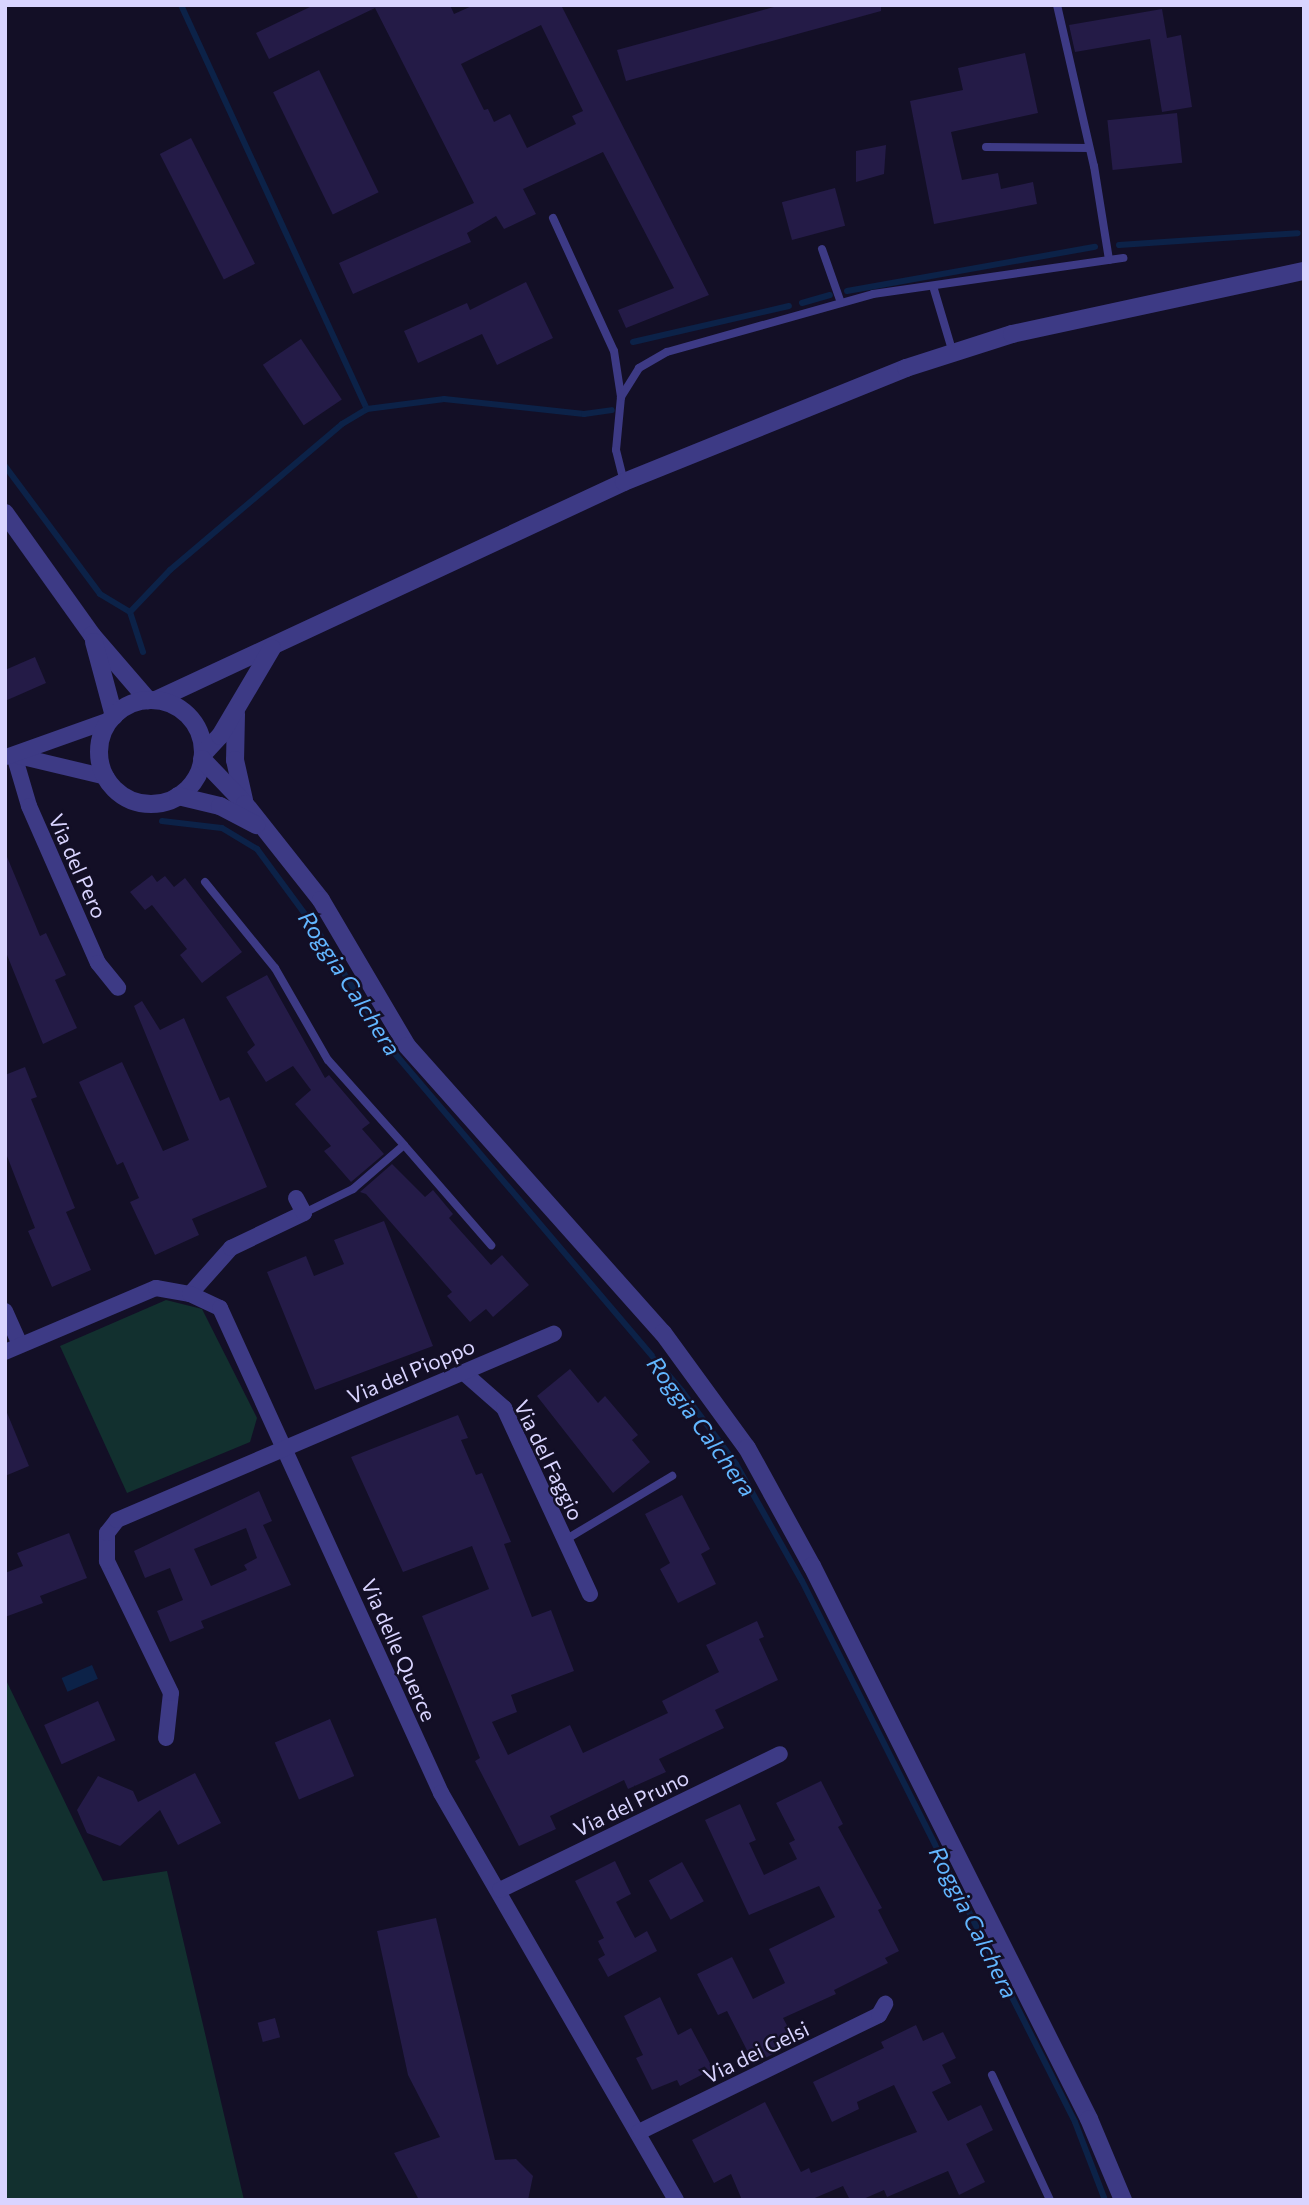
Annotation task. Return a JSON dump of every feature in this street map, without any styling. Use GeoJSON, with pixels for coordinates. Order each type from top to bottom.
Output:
{"type":"FeatureCollection","features":[{"type":"Feature","properties":{"kind":"street"},"geometry":{"type":"LineString","coordinates":[[265,831],[220,806],[178,796],[146,803],[116,790],[106,777],[99,748],[112,718],[122,708],[152,700],[272,648],[624,482],[953,353],[1012,334],[1304,271]]}},
{"type":"Feature","properties":{"kind":"street"},"geometry":{"type":"LineString","coordinates":[[5,513],[92,635],[152,700],[171,703],[190,717],[202,738],[203,756],[321,900],[407,1046],[663,1333],[747,1447],[812,1566],[1083,2106],[1123,2200]]}},
{"type":"Feature","properties":{"kind":"street"},"geometry":{"type":"LineString","coordinates":[[92,635],[112,718]]}},
{"type":"Feature","properties":{"kind":"street"},"geometry":{"type":"LineString","coordinates":[[178,796],[191,785],[203,756],[236,712],[272,648]]}},
{"type":"Feature","properties":{"kind":"street"},"geometry":{"type":"LineString","coordinates":[[236,712],[235,760],[245,804]]}},
{"type":"Feature","properties":{"kind":"street"},"geometry":{"type":"LineString","coordinates":[[10,756],[112,718]]}},
{"type":"Feature","properties":{"kind":"street"},"geometry":{"type":"LineString","coordinates":[[10,756],[106,777]]}},
{"type":"Feature","properties":{"kind":"street","name":"Via del Pero"},"geometry":{"type":"LineString","coordinates":[[10,756],[98,963],[118,988]]}},
{"type":"Feature","properties":{"kind":"street"},"geometry":{"type":"LineString","coordinates":[[190,1294],[231,1248],[304,1213],[296,1198]]}},
{"type":"Feature","properties":{"kind":"street","name":"Via delle Querce"},"geometry":{"type":"LineString","coordinates":[[13,1348],[156,1288],[190,1294],[220,1308],[441,1793],[500,1890],[676,2200]]}},
{"type":"Feature","properties":{"kind":"street"},"geometry":{"type":"LineString","coordinates":[[5,1311],[13,1348]]}},
{"type":"Feature","properties":{"kind":"street","name":"Via del Pioppo"},"geometry":{"type":"LineString","coordinates":[[166,1738],[171,1693],[107,1561],[107,1533],[117,1520],[284,1446],[554,1334]]}},
{"type":"Feature","properties":{"kind":"street","name":"Via del Faggio"},"geometry":{"type":"LineString","coordinates":[[464,1372],[504,1408],[590,1594]]}},
{"type":"Feature","properties":{"kind":"street","name":"Via del Pruno"},"geometry":{"type":"LineString","coordinates":[[500,1890],[780,1754]]}},
{"type":"Feature","properties":{"kind":"street","name":"Via dei Gelsi"},"geometry":{"type":"LineString","coordinates":[[639,2132],[879,2015],[885,2004]]}},
{"type":"Feature","properties":{"kind":"lane"},"geometry":{"type":"LineString","coordinates":[[1057,5],[1089,148],[1109,260]]}},
{"type":"Feature","properties":{"kind":"lane"},"geometry":{"type":"LineString","coordinates":[[986,147],[1089,148]]}},
{"type":"Feature","properties":{"kind":"lane"},"geometry":{"type":"LineString","coordinates":[[553,218],[614,351],[621,397],[616,450],[624,482]]}},
{"type":"Feature","properties":{"kind":"lane"},"geometry":{"type":"LineString","coordinates":[[822,248],[841,303]]}},
{"type":"Feature","properties":{"kind":"lane"},"geometry":{"type":"LineString","coordinates":[[621,397],[639,368],[667,352],[841,303],[933,286],[1123,258]]}},
{"type":"Feature","properties":{"kind":"lane"},"geometry":{"type":"LineString","coordinates":[[933,286],[953,353]]}},
{"type":"Feature","properties":{"kind":"lane"},"geometry":{"type":"LineString","coordinates":[[205,882],[275,968],[328,1060],[491,1245]]}},
{"type":"Feature","properties":{"kind":"lane"},"geometry":{"type":"LineString","coordinates":[[304,1213],[353,1189],[404,1144]]}},
{"type":"Feature","properties":{"kind":"lane","name":"Via del Faggio"},"geometry":{"type":"LineString","coordinates":[[565,1540],[672,1476]]}},
{"type":"Feature","properties":{"kind":"lane"},"geometry":{"type":"LineString","coordinates":[[992,2075],[1050,2200]]}},
{"type":"Feature","properties":{"kind":"green space"},"geometry":{"type":"Polygon","coordinates":[[[166,1300],[202,1309],[257,1418],[250,1442],[127,1493],[60,1346],[166,1300]]]}},
{"type":"Feature","properties":{"kind":"green space"},"geometry":{"type":"Polygon","coordinates":[[[5,1678],[103,1881],[167,1871],[244,2200],[5,2200],[5,1678]]]}},
{"type":"Feature","properties":{"kind":"water"},"geometry":{"type":"Polygon","coordinates":[[[92,1665],[98,1679],[67,1692],[62,1678],[92,1665]]]}},
{"type":"Feature","properties":{"kind":"building"},"geometry":{"type":"Polygon","coordinates":[[[314,5],[450,5],[454,14],[474,5],[561,5],[709,295],[626,328],[618,310],[674,288],[603,152],[523,189],[536,214],[504,229],[496,216],[467,233],[471,242],[353,294],[339,263],[474,203],[375,8],[269,59],[256,33],[314,5]],[[541,25],[461,64],[484,110],[488,109],[494,122],[510,114],[527,148],[576,124],[572,116],[583,111],[541,25]]]}},
{"type":"Feature","properties":{"kind":"building"},"geometry":{"type":"Polygon","coordinates":[[[781,5],[881,5],[881,11],[626,81],[617,50],[781,5]]]}},
{"type":"Feature","properties":{"kind":"building"},"geometry":{"type":"Polygon","coordinates":[[[1162,9],[1167,38],[1181,35],[1192,107],[1162,112],[1150,39],[1075,52],[1069,25],[1162,9]]]}},
{"type":"Feature","properties":{"kind":"building"},"geometry":{"type":"Polygon","coordinates":[[[1025,53],[1038,113],[951,132],[962,180],[998,173],[1001,189],[1033,182],[1037,204],[934,224],[910,101],[963,90],[958,68],[1025,53]]]}},
{"type":"Feature","properties":{"kind":"building"},"geometry":{"type":"Polygon","coordinates":[[[319,70],[379,192],[333,215],[273,92],[319,70]]]}},
{"type":"Feature","properties":{"kind":"building"},"geometry":{"type":"Polygon","coordinates":[[[1177,113],[1182,163],[1113,170],[1107,120],[1177,113]]]}},
{"type":"Feature","properties":{"kind":"building"},"geometry":{"type":"Polygon","coordinates":[[[191,138],[255,264],[224,280],[160,154],[191,138]]]}},
{"type":"Feature","properties":{"kind":"building"},"geometry":{"type":"Polygon","coordinates":[[[886,145],[884,174],[856,182],[856,151],[886,145]]]}},
{"type":"Feature","properties":{"kind":"building"},"geometry":{"type":"Polygon","coordinates":[[[835,188],[845,226],[792,240],[782,202],[835,188]]]}},
{"type":"Feature","properties":{"kind":"building"},"geometry":{"type":"Polygon","coordinates":[[[526,282],[553,338],[497,365],[482,334],[418,363],[404,331],[467,303],[470,310],[526,282]]]}},
{"type":"Feature","properties":{"kind":"building"},"geometry":{"type":"Polygon","coordinates":[[[301,339],[342,400],[304,425],[263,365],[301,339]]]}},
{"type":"Feature","properties":{"kind":"building"},"geometry":{"type":"Polygon","coordinates":[[[35,657],[46,683],[5,701],[5,670],[35,657]]]}},
{"type":"Feature","properties":{"kind":"building"},"geometry":{"type":"Polygon","coordinates":[[[5,852],[40,936],[46,933],[66,975],[55,980],[77,1028],[43,1044],[5,950],[5,852]]]}},
{"type":"Feature","properties":{"kind":"building"},"geometry":{"type":"Polygon","coordinates":[[[152,875],[157,882],[165,876],[174,887],[185,878],[242,952],[202,983],[180,955],[187,949],[152,905],[145,910],[130,892],[152,875]]]}},
{"type":"Feature","properties":{"kind":"building"},"geometry":{"type":"Polygon","coordinates":[[[267,975],[325,1078],[329,1075],[370,1123],[362,1129],[384,1154],[351,1182],[324,1151],[331,1146],[295,1104],[311,1090],[293,1066],[266,1082],[247,1052],[255,1045],[226,997],[267,975]]]}},
{"type":"Feature","properties":{"kind":"building"},"geometry":{"type":"Polygon","coordinates":[[[142,1001],[160,1030],[184,1018],[220,1101],[229,1097],[267,1187],[192,1219],[199,1235],[155,1255],[130,1202],[139,1198],[123,1162],[117,1165],[79,1082],[122,1062],[163,1151],[189,1140],[134,1006],[142,1001]]]}},
{"type":"Feature","properties":{"kind":"building"},"geometry":{"type":"Polygon","coordinates":[[[25,1067],[37,1097],[31,1099],[75,1208],[66,1212],[91,1270],[52,1287],[28,1231],[35,1228],[5,1151],[5,1075],[25,1067]]]}},
{"type":"Feature","properties":{"kind":"building"},"geometry":{"type":"Polygon","coordinates":[[[392,1164],[425,1197],[433,1190],[453,1214],[449,1218],[491,1265],[502,1255],[529,1285],[493,1317],[486,1309],[470,1322],[447,1296],[452,1292],[366,1194],[360,1192],[392,1164]]]}},
{"type":"Feature","properties":{"kind":"building"},"geometry":{"type":"Polygon","coordinates":[[[384,1221],[433,1346],[315,1390],[267,1272],[306,1256],[314,1276],[344,1264],[334,1240],[384,1221]]]}},
{"type":"Feature","properties":{"kind":"building"},"geometry":{"type":"Polygon","coordinates":[[[570,1369],[598,1403],[605,1396],[638,1435],[632,1440],[650,1462],[613,1493],[537,1396],[570,1369]]]}},
{"type":"Feature","properties":{"kind":"building"},"geometry":{"type":"Polygon","coordinates":[[[5,1408],[29,1466],[5,1476],[5,1408]]]}},
{"type":"Feature","properties":{"kind":"building"},"geometry":{"type":"Polygon","coordinates":[[[458,1415],[468,1438],[461,1440],[476,1475],[482,1473],[511,1542],[504,1544],[532,1617],[551,1610],[574,1671],[511,1695],[517,1712],[492,1722],[508,1755],[570,1725],[583,1753],[668,1713],[662,1701],[719,1672],[706,1645],[757,1621],[764,1637],[759,1639],[778,1680],[715,1710],[724,1728],[659,1759],[666,1772],[628,1789],[624,1780],[550,1816],[556,1829],[519,1846],[475,1761],[480,1758],[422,1616],[489,1589],[472,1546],[403,1572],[351,1457],[458,1415]]]}},
{"type":"Feature","properties":{"kind":"building"},"geometry":{"type":"Polygon","coordinates":[[[259,1491],[272,1521],[263,1525],[291,1585],[201,1621],[204,1628],[170,1642],[157,1611],[183,1600],[170,1568],[145,1578],[134,1551],[259,1491]],[[246,1528],[194,1549],[211,1586],[247,1570],[244,1565],[257,1558],[246,1528]]]}},
{"type":"Feature","properties":{"kind":"building"},"geometry":{"type":"Polygon","coordinates":[[[682,1495],[710,1549],[701,1554],[716,1584],[678,1603],[660,1569],[670,1563],[645,1514],[682,1495]]]}},
{"type":"Feature","properties":{"kind":"building"},"geometry":{"type":"Polygon","coordinates":[[[69,1533],[87,1578],[40,1596],[43,1603],[5,1617],[5,1573],[23,1566],[17,1553],[69,1533]]]}},
{"type":"Feature","properties":{"kind":"building"},"geometry":{"type":"Polygon","coordinates":[[[98,1701],[115,1740],[62,1764],[44,1725],[98,1701]]]}},
{"type":"Feature","properties":{"kind":"building"},"geometry":{"type":"Polygon","coordinates":[[[330,1719],[354,1776],[299,1800],[275,1742],[330,1719]]]}},
{"type":"Feature","properties":{"kind":"building"},"geometry":{"type":"Polygon","coordinates":[[[195,1773],[221,1823],[178,1845],[160,1810],[120,1846],[87,1833],[77,1810],[98,1776],[133,1791],[138,1802],[195,1773]]]}},
{"type":"Feature","properties":{"kind":"building"},"geometry":{"type":"Polygon","coordinates":[[[821,1781],[843,1824],[838,1827],[882,1908],[878,1910],[899,1951],[885,1958],[888,1963],[834,1990],[836,1994],[783,2018],[796,2042],[754,2064],[727,2011],[718,2015],[697,1974],[732,1957],[753,1999],[785,1983],[769,1949],[835,1917],[819,1886],[749,1915],[705,1820],[740,1804],[756,1840],[749,1843],[764,1875],[797,1859],[789,1843],[795,1840],[776,1803],[821,1781]]]}},
{"type":"Feature","properties":{"kind":"building"},"geometry":{"type":"Polygon","coordinates":[[[615,1861],[631,1894],[616,1902],[635,1938],[647,1931],[657,1951],[608,1977],[598,1959],[605,1955],[598,1941],[604,1938],[575,1881],[615,1861]]]}},
{"type":"Feature","properties":{"kind":"building"},"geometry":{"type":"Polygon","coordinates":[[[682,1862],[704,1901],[671,1920],[649,1880],[682,1862]]]}},
{"type":"Feature","properties":{"kind":"building"},"geometry":{"type":"Polygon","coordinates":[[[436,1918],[495,2160],[516,2159],[533,2176],[528,2200],[419,2200],[394,2153],[440,2137],[408,2075],[377,1931],[436,1918]]]}},
{"type":"Feature","properties":{"kind":"building"},"geometry":{"type":"Polygon","coordinates":[[[660,1997],[678,2035],[691,2028],[713,2069],[680,2086],[677,2080],[652,2090],[636,2058],[643,2055],[624,2016],[660,1997]]]}},
{"type":"Feature","properties":{"kind":"building"},"geometry":{"type":"Polygon","coordinates":[[[275,2018],[280,2037],[263,2042],[258,2023],[275,2018]]]}},
{"type":"Feature","properties":{"kind":"building"},"geometry":{"type":"Polygon","coordinates":[[[916,2025],[923,2041],[943,2032],[956,2058],[942,2065],[951,2083],[932,2092],[948,2121],[981,2105],[993,2130],[966,2144],[985,2182],[959,2195],[948,2171],[887,2197],[884,2190],[861,2200],[850,2200],[843,2186],[810,2200],[742,2200],[731,2174],[714,2183],[692,2140],[765,2102],[801,2172],[809,2168],[811,2173],[917,2132],[894,2085],[857,2102],[859,2109],[832,2122],[813,2082],[884,2048],[881,2042],[916,2025]]]}},
{"type":"Feature","properties":{"kind":"waterway"},"geometry":{"type":"LineString","coordinates":[[181,5],[367,409]]}},
{"type":"Feature","properties":{"kind":"waterway"},"geometry":{"type":"LineString","coordinates":[[1119,245],[1298,233]]}},
{"type":"Feature","properties":{"kind":"waterway"},"geometry":{"type":"LineString","coordinates":[[847,291],[1095,247]]}},
{"type":"Feature","properties":{"kind":"waterway"},"geometry":{"type":"LineString","coordinates":[[802,303],[830,295]]}},
{"type":"Feature","properties":{"kind":"waterway"},"geometry":{"type":"LineString","coordinates":[[633,342],[789,306]]}},
{"type":"Feature","properties":{"kind":"waterway"},"geometry":{"type":"LineString","coordinates":[[143,652],[130,612],[170,570],[342,424],[367,409],[444,399],[584,414],[612,410]]}},
{"type":"Feature","properties":{"kind":"waterway"},"geometry":{"type":"LineString","coordinates":[[5,466],[100,594],[130,612]]}},
{"type":"Feature","properties":{"kind":"waterway","name":"Roggia Calchera"},"geometry":{"type":"LineString","coordinates":[[162,821],[222,828],[257,849],[319,933],[391,1049],[682,1391],[736,1464],[802,1581],[1075,2122],[1105,2200]]}}]}
